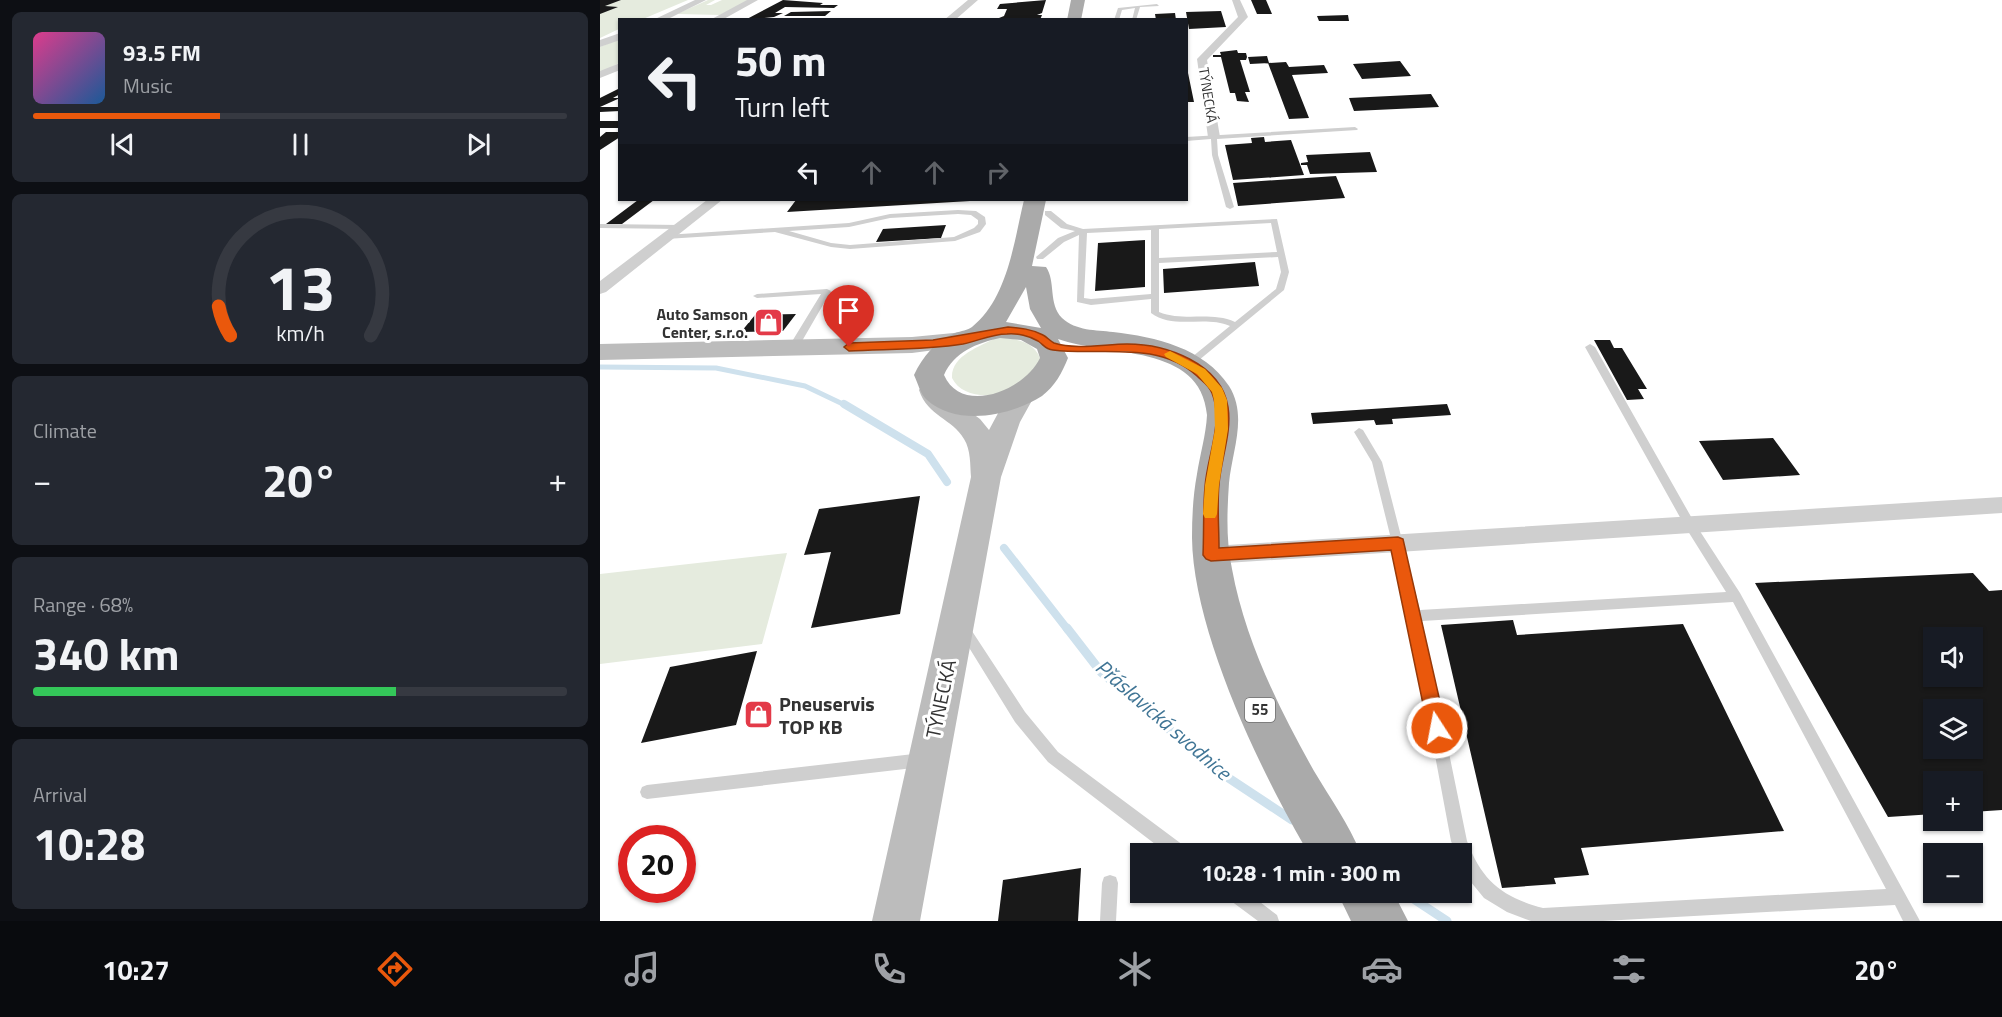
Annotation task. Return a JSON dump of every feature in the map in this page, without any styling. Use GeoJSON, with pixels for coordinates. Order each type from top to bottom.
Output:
{"type":"FeatureCollection","features":[{"type":"Feature","properties":{"kind":"main road"},"geometry":{"type":"LineString","coordinates":[[1074,18],[1078,0]]}},
{"type":"Feature","properties":{"kind":"main road","name":"55"},"geometry":{"type":"LineString","coordinates":[[1045,204],[1038,265],[1024,314],[1054,358],[1045,377]]}},
{"type":"Feature","properties":{"kind":"main road","name":"55"},"geometry":{"type":"LineString","coordinates":[[973,337],[1002,311],[1013,290],[1045,204]]}},
{"type":"Feature","properties":{"kind":"main road","name":"55"},"geometry":{"type":"LineString","coordinates":[[1038,265],[1044,310],[1052,323],[1079,336],[1126,342],[1190,363],[1211,382],[1217,391],[1222,408],[1212,485],[1211,555],[1219,598],[1257,704],[1293,780],[1330,843]]}},
{"type":"Feature","properties":{"kind":"main road","name":"55"},"geometry":{"type":"LineString","coordinates":[[931,382],[937,359],[948,349],[973,337],[1008,330],[1080,349],[1129,347],[1152,350]]}},
{"type":"Feature","properties":{"kind":"main road","name":"55"},"geometry":{"type":"LineString","coordinates":[[1045,377],[1095,356],[1152,350]]}},
{"type":"Feature","properties":{"kind":"main road","name":"TÝNECKÁ"},"geometry":{"type":"LineString","coordinates":[[931,382],[950,402],[969,406],[996,404],[1021,395],[1045,377]]}},
{"type":"Feature","properties":{"kind":"main road"},"geometry":{"type":"LineString","coordinates":[[1370,903],[1382,921]]}},
{"type":"Feature","properties":{"kind":"street"},"geometry":{"type":"LineString","coordinates":[[662,18],[702,0]]}},
{"type":"Feature","properties":{"kind":"street"},"geometry":{"type":"LineString","coordinates":[[718,18],[754,0]]}},
{"type":"Feature","properties":{"kind":"street"},"geometry":{"type":"LineString","coordinates":[[951,18],[974,0]]}},
{"type":"Feature","properties":{"kind":"street","name":"TÝNECKÁ"},"geometry":{"type":"LineString","coordinates":[[1214,133],[1202,59],[1243,17],[1236,0]]}},
{"type":"Feature","properties":{"kind":"street"},"geometry":{"type":"LineString","coordinates":[[600,44],[618,37]]}},
{"type":"Feature","properties":{"kind":"street"},"geometry":{"type":"LineString","coordinates":[[600,75],[618,67]]}},
{"type":"Feature","properties":{"kind":"street"},"geometry":{"type":"LineString","coordinates":[[600,289],[714,201]]}},
{"type":"Feature","properties":{"kind":"street"},"geometry":{"type":"LineString","coordinates":[[600,352],[923,345],[973,337]]}},
{"type":"Feature","properties":{"kind":"street"},"geometry":{"type":"LineString","coordinates":[[825,348],[886,354],[906,361],[931,382]]}},
{"type":"Feature","properties":{"kind":"street","name":"TÝNECKÁ"},"geometry":{"type":"LineString","coordinates":[[931,382],[939,403],[963,419],[977,434],[983,446],[986,477]]}},
{"type":"Feature","properties":{"kind":"street","name":"TÝNECKÁ"},"geometry":{"type":"LineString","coordinates":[[896,921],[986,477],[1006,422],[1021,395]]}},
{"type":"Feature","properties":{"kind":"street"},"geometry":{"type":"LineString","coordinates":[[1211,555],[2002,505]]}},
{"type":"Feature","properties":{"kind":"lane"},"geometry":{"type":"LineString","coordinates":[[1117,18],[1120,9],[1157,5]]}},
{"type":"Feature","properties":{"kind":"lane"},"geometry":{"type":"LineString","coordinates":[[1135,18],[1138,6]]}},
{"type":"Feature","properties":{"kind":"lane"},"geometry":{"type":"LineString","coordinates":[[1188,132],[1354,129]]}},
{"type":"Feature","properties":{"kind":"lane"},"geometry":{"type":"LineString","coordinates":[[1188,140],[1214,133]]}},
{"type":"Feature","properties":{"kind":"lane"},"geometry":{"type":"LineString","coordinates":[[1214,133],[1215,155],[1230,207]]}},
{"type":"Feature","properties":{"kind":"lane"},"geometry":{"type":"LineString","coordinates":[[1045,204],[1064,226],[1083,231],[1274,221],[1285,277],[1280,290],[1190,363]]}},
{"type":"Feature","properties":{"kind":"lane"},"geometry":{"type":"LineString","coordinates":[[666,237],[853,224],[890,216],[958,212],[973,213],[982,219],[977,230],[961,237],[850,247],[831,245],[776,230]]}},
{"type":"Feature","properties":{"kind":"lane"},"geometry":{"type":"LineString","coordinates":[[600,226],[680,227]]}},
{"type":"Feature","properties":{"kind":"lane"},"geometry":{"type":"LineString","coordinates":[[1155,227],[1155,314],[1186,319],[1217,318],[1235,325]]}},
{"type":"Feature","properties":{"kind":"lane"},"geometry":{"type":"LineString","coordinates":[[1038,265],[1061,240],[1083,231]]}},
{"type":"Feature","properties":{"kind":"lane"},"geometry":{"type":"LineString","coordinates":[[1083,231],[1079,298],[1086,302],[1154,296]]}},
{"type":"Feature","properties":{"kind":"lane"},"geometry":{"type":"LineString","coordinates":[[1155,261],[1281,254]]}},
{"type":"Feature","properties":{"kind":"lane"},"geometry":{"type":"LineString","coordinates":[[1138,287],[1138,298]]}},
{"type":"Feature","properties":{"kind":"lane"},"geometry":{"type":"LineString","coordinates":[[1122,289],[1122,299]]}},
{"type":"Feature","properties":{"kind":"lane"},"geometry":{"type":"LineString","coordinates":[[1107,290],[1107,300]]}},
{"type":"Feature","properties":{"kind":"lane"},"geometry":{"type":"LineString","coordinates":[[757,296],[827,291],[793,348]]}},
{"type":"Feature","properties":{"kind":"lane"},"geometry":{"type":"LineString","coordinates":[[1590,347],[1690,525],[1737,597],[1912,921]]}},
{"type":"Feature","properties":{"kind":"lane"},"geometry":{"type":"LineString","coordinates":[[1359,432],[1377,462],[1398,543],[1415,616],[1459,842],[1466,864],[1481,886],[1502,903],[1520,911],[1543,916],[1898,897]]}},
{"type":"Feature","properties":{"kind":"lane"},"geometry":{"type":"LineString","coordinates":[[1415,616],[1737,597]]}},
{"type":"Feature","properties":{"kind":"lane"},"geometry":{"type":"LineString","coordinates":[[958,616],[972,645],[1020,717],[1053,757],[1166,843]]}},
{"type":"Feature","properties":{"kind":"lane"},"geometry":{"type":"LineString","coordinates":[[647,792],[928,759]]}},
{"type":"Feature","properties":{"kind":"lane"},"geometry":{"type":"LineString","coordinates":[[1108,921],[1110,883]]}},
{"type":"Feature","properties":{"kind":"lane"},"geometry":{"type":"LineString","coordinates":[[1247,903],[1271,921]]}},
{"type":"Feature","properties":{"kind":"shaded area"},"geometry":{"type":"Polygon","coordinates":[[[600,0],[688,0],[645,18],[618,18],[618,29],[600,38],[600,0]]]}},
{"type":"Feature","properties":{"kind":"shaded area"},"geometry":{"type":"Polygon","coordinates":[[[708,0],[715,0],[706,5],[722,0],[751,0],[720,15],[677,14],[708,0]]]}},
{"type":"Feature","properties":{"kind":"shaded area"},"geometry":{"type":"Polygon","coordinates":[[[618,39],[618,64],[600,73],[600,47],[618,39]]]}},
{"type":"Feature","properties":{"kind":"shaded area"},"geometry":{"type":"Polygon","coordinates":[[[997,337],[1022,342],[1033,347],[1040,358],[1037,371],[1003,392],[982,395],[967,392],[952,378],[956,363],[968,353],[997,337]]]}},
{"type":"Feature","properties":{"kind":"shaded area"},"geometry":{"type":"Polygon","coordinates":[[[787,553],[762,644],[600,664],[600,574],[787,553]]]}},
{"type":"Feature","properties":{"kind":"building"},"geometry":{"type":"Polygon","coordinates":[[[600,0],[621,0],[605,6],[618,7],[600,14],[600,0]]]}},
{"type":"Feature","properties":{"kind":"building"},"geometry":{"type":"Polygon","coordinates":[[[783,0],[838,5],[834,8],[785,7],[775,13],[783,13],[774,17],[749,18],[783,0]]]}},
{"type":"Feature","properties":{"kind":"building"},"geometry":{"type":"Polygon","coordinates":[[[1046,0],[1042,13],[1037,15],[1042,15],[1041,18],[999,18],[1004,16],[1007,9],[997,9],[1000,4],[1046,0]]]}},
{"type":"Feature","properties":{"kind":"building"},"geometry":{"type":"Polygon","coordinates":[[[1251,0],[1266,0],[1272,14],[1257,14],[1251,0]]]}},
{"type":"Feature","properties":{"kind":"building"},"geometry":{"type":"Polygon","coordinates":[[[831,11],[825,16],[784,16],[791,12],[831,11]]]}},
{"type":"Feature","properties":{"kind":"building"},"geometry":{"type":"Polygon","coordinates":[[[1221,11],[1226,27],[1189,29],[1186,12],[1221,11]]]}},
{"type":"Feature","properties":{"kind":"building"},"geometry":{"type":"Polygon","coordinates":[[[1175,13],[1176,18],[1156,18],[1155,14],[1175,13]]]}},
{"type":"Feature","properties":{"kind":"building"},"geometry":{"type":"Polygon","coordinates":[[[1348,15],[1349,21],[1319,21],[1317,16],[1348,15]]]}},
{"type":"Feature","properties":{"kind":"building"},"geometry":{"type":"Polygon","coordinates":[[[1237,50],[1238,53],[1246,53],[1247,57],[1246,60],[1240,60],[1250,92],[1245,92],[1249,102],[1237,101],[1235,93],[1230,93],[1221,57],[1213,57],[1213,55],[1221,55],[1220,52],[1237,50]]]}},
{"type":"Feature","properties":{"kind":"building"},"geometry":{"type":"Polygon","coordinates":[[[1267,56],[1269,63],[1250,64],[1248,57],[1267,56]]]}},
{"type":"Feature","properties":{"kind":"building"},"geometry":{"type":"Polygon","coordinates":[[[1400,61],[1411,76],[1362,79],[1353,64],[1400,61]]]}},
{"type":"Feature","properties":{"kind":"building"},"geometry":{"type":"Polygon","coordinates":[[[1286,62],[1289,67],[1324,65],[1328,73],[1292,75],[1309,118],[1289,119],[1268,63],[1286,62]]]}},
{"type":"Feature","properties":{"kind":"building"},"geometry":{"type":"Polygon","coordinates":[[[1188,73],[1194,102],[1188,102],[1188,73]]]}},
{"type":"Feature","properties":{"kind":"building"},"geometry":{"type":"Polygon","coordinates":[[[618,89],[618,95],[613,98],[618,99],[600,107],[600,98],[618,89]]]}},
{"type":"Feature","properties":{"kind":"building"},"geometry":{"type":"Polygon","coordinates":[[[1431,94],[1439,107],[1354,111],[1349,98],[1431,94]]]}},
{"type":"Feature","properties":{"kind":"building"},"geometry":{"type":"Polygon","coordinates":[[[600,107],[618,107],[618,111],[600,112],[600,107]]]}},
{"type":"Feature","properties":{"kind":"building"},"geometry":{"type":"Polygon","coordinates":[[[600,121],[618,121],[618,128],[600,128],[600,121]]]}},
{"type":"Feature","properties":{"kind":"building"},"geometry":{"type":"Polygon","coordinates":[[[606,132],[618,132],[618,138],[600,150],[600,137],[606,132]]]}},
{"type":"Feature","properties":{"kind":"building"},"geometry":{"type":"Polygon","coordinates":[[[1264,137],[1265,142],[1291,140],[1304,175],[1233,180],[1225,145],[1252,143],[1251,138],[1264,137]]]}},
{"type":"Feature","properties":{"kind":"building"},"geometry":{"type":"Polygon","coordinates":[[[1370,152],[1377,172],[1310,174],[1307,165],[1301,165],[1301,163],[1308,162],[1306,155],[1370,152]]]}},
{"type":"Feature","properties":{"kind":"building"},"geometry":{"type":"Polygon","coordinates":[[[1336,176],[1345,198],[1238,206],[1233,183],[1336,176]]]}},
{"type":"Feature","properties":{"kind":"building"},"geometry":{"type":"Polygon","coordinates":[[[637,201],[653,201],[622,224],[606,224],[637,201]]]}},
{"type":"Feature","properties":{"kind":"building"},"geometry":{"type":"Polygon","coordinates":[[[795,201],[970,201],[787,212],[795,201]]]}},
{"type":"Feature","properties":{"kind":"building"},"geometry":{"type":"Polygon","coordinates":[[[946,225],[941,238],[876,242],[883,229],[946,225]]]}},
{"type":"Feature","properties":{"kind":"building"},"geometry":{"type":"Polygon","coordinates":[[[1145,240],[1145,287],[1095,291],[1098,243],[1145,240]]]}},
{"type":"Feature","properties":{"kind":"building"},"geometry":{"type":"Polygon","coordinates":[[[1255,262],[1259,286],[1164,293],[1163,269],[1255,262]]]}},
{"type":"Feature","properties":{"kind":"building","name":"Auto Samson Center, s.r.o."},"geometry":{"type":"Polygon","coordinates":[[[796,314],[783,331],[741,332],[755,315],[796,314]]]}},
{"type":"Feature","properties":{"kind":"building"},"geometry":{"type":"Polygon","coordinates":[[[1594,340],[1610,340],[1614,348],[1622,348],[1647,389],[1638,389],[1644,399],[1627,400],[1594,340]]]}},
{"type":"Feature","properties":{"kind":"building"},"geometry":{"type":"Polygon","coordinates":[[[1447,404],[1451,415],[1392,419],[1393,424],[1376,425],[1374,420],[1313,424],[1311,413],[1447,404]]]}},
{"type":"Feature","properties":{"kind":"building"},"geometry":{"type":"Polygon","coordinates":[[[1773,438],[1800,475],[1723,480],[1699,441],[1773,438]]]}},
{"type":"Feature","properties":{"kind":"building"},"geometry":{"type":"Polygon","coordinates":[[[920,496],[900,614],[811,628],[831,552],[804,555],[819,509],[920,496]]]}},
{"type":"Feature","properties":{"kind":"building"},"geometry":{"type":"Polygon","coordinates":[[[1973,573],[1989,591],[2002,590],[2002,810],[1983,811],[1983,771],[1923,771],[1923,815],[1888,817],[1755,583],[1973,573]]]}},
{"type":"Feature","properties":{"kind":"building"},"geometry":{"type":"Polygon","coordinates":[[[1513,620],[1517,635],[1683,624],[1784,831],[1581,848],[1589,875],[1554,878],[1556,884],[1502,888],[1441,625],[1513,620]]]}},
{"type":"Feature","properties":{"kind":"building"},"geometry":{"type":"Polygon","coordinates":[[[757,651],[736,725],[641,743],[670,667],[757,651]]]}},
{"type":"Feature","properties":{"kind":"building"},"geometry":{"type":"Polygon","coordinates":[[[1081,868],[1078,921],[998,921],[1003,880],[1081,868]]]}},
{"type":"Feature","properties":{"kind":"waterway","name":"Přáslavická svodnice"},"geometry":{"type":"LineString","coordinates":[[600,367],[716,368],[805,386],[847,406]]}},
{"type":"Feature","properties":{"kind":"waterway","name":"Přáslavická svodnice"},"geometry":{"type":"LineString","coordinates":[[844,404],[928,454],[947,482]]}},
{"type":"Feature","properties":{"kind":"waterway","name":"Přáslavická svodnice"},"geometry":{"type":"LineString","coordinates":[[1004,548],[1068,630]]}},
{"type":"Feature","properties":{"kind":"waterway","name":"Přáslavická svodnice"},"geometry":{"type":"LineString","coordinates":[[1067,628],[1101,672],[1221,773],[1292,820]]}},
{"type":"Feature","properties":{"kind":"waterway","name":"Přáslavická svodnice"},"geometry":{"type":"LineString","coordinates":[[1420,903],[1447,921]]}},
{"type":"Feature","properties":{"kind":"slow traffic"},"geometry":{"type":"LineString","coordinates":[[1170,354],[1201,371],[1211,382],[1221,400],[1221,429],[1210,514]]}},
{"type":"Feature","properties":{"kind":"place","name":"Auto Samson Center, s.r.o."},"geometry":{"type":"Point","coordinates":[769,323]}},
{"type":"Feature","properties":{"kind":"place","name":"Pneuservis TOP KB"},"geometry":{"type":"Point","coordinates":[758,715]}},
{"type":"Feature","properties":{"kind":"route"},"geometry":{"type":"LineString","coordinates":[[849,347],[933,344],[1008,330],[1029,333],[1042,338],[1050,346],[1080,349],[1129,347],[1168,354],[1190,363],[1211,382],[1221,400],[1222,408],[1212,485],[1211,555],[1398,543],[1437,728]]}}]}
